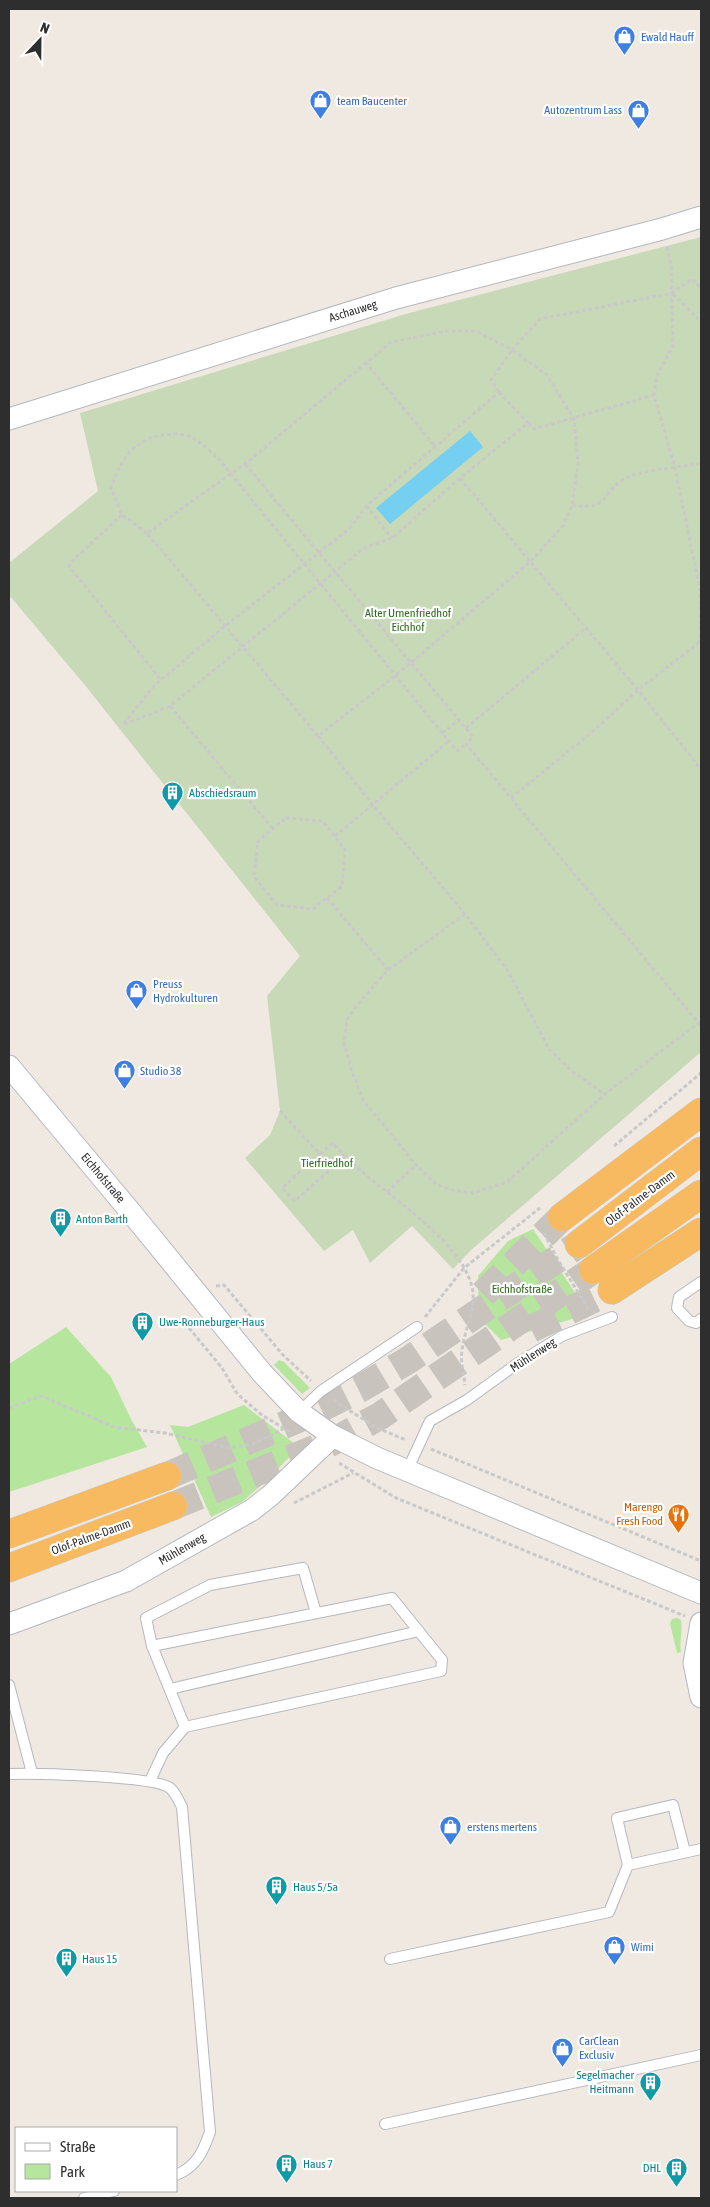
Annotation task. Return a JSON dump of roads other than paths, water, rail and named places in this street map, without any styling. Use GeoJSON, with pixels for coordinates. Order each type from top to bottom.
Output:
{"type":"FeatureCollection","features":[{"type":"Feature","properties":{"kind":"highway"},"geometry":{"type":"LineString","coordinates":[[547,1222],[701,1112]]}},
{"type":"Feature","properties":{"kind":"highway","name":"Olof-Palme-Damm"},"geometry":{"type":"LineString","coordinates":[[579,1244],[701,1151]]}},
{"type":"Feature","properties":{"kind":"highway"},"geometry":{"type":"LineString","coordinates":[[593,1270],[701,1194]]}},
{"type":"Feature","properties":{"kind":"highway"},"geometry":{"type":"LineString","coordinates":[[612,1290],[701,1232]]}},
{"type":"Feature","properties":{"kind":"highway"},"geometry":{"type":"LineString","coordinates":[[9,1534],[167,1476]]}},
{"type":"Feature","properties":{"kind":"highway","name":"Olof-Palme-Damm"},"geometry":{"type":"LineString","coordinates":[[9,1568],[173,1506]]}},
{"type":"Feature","properties":{"kind":"street","name":"Aschauweg"},"geometry":{"type":"LineString","coordinates":[[9,419],[396,298],[662,229],[701,217]]}},
{"type":"Feature","properties":{"kind":"street","name":"Eichhofstraße"},"geometry":{"type":"LineString","coordinates":[[9,1066],[262,1373],[299,1412],[319,1441],[407,1471],[701,1593]]}},
{"type":"Feature","properties":{"kind":"street","name":"Mühlenweg"},"geometry":{"type":"LineString","coordinates":[[9,1624],[126,1581],[252,1510],[271,1495],[319,1441]]}},
{"type":"Feature","properties":{"kind":"street"},"geometry":{"type":"LineString","coordinates":[[695,1620],[694,1663],[701,1697]]}},
{"type":"Feature","properties":{"kind":"lane"},"geometry":{"type":"LineString","coordinates":[[701,1282],[679,1297],[677,1308],[689,1321],[696,1323],[701,1319]]}},
{"type":"Feature","properties":{"kind":"lane","name":"Mühlenweg"},"geometry":{"type":"LineString","coordinates":[[407,1471],[430,1421],[466,1400],[562,1336],[612,1317]]}},
{"type":"Feature","properties":{"kind":"lane"},"geometry":{"type":"LineString","coordinates":[[299,1412],[322,1391],[417,1327]]}},
{"type":"Feature","properties":{"kind":"lane"},"geometry":{"type":"LineString","coordinates":[[185,1726],[152,1646],[146,1618],[210,1585],[303,1568],[316,1613]]}},
{"type":"Feature","properties":{"kind":"lane"},"geometry":{"type":"LineString","coordinates":[[150,1781],[163,1753],[185,1726],[441,1671],[442,1660],[392,1598],[152,1646]]}},
{"type":"Feature","properties":{"kind":"lane"},"geometry":{"type":"LineString","coordinates":[[170,1689],[419,1631]]}},
{"type":"Feature","properties":{"kind":"lane"},"geometry":{"type":"LineString","coordinates":[[9,1685],[32,1773]]}},
{"type":"Feature","properties":{"kind":"lane"},"geometry":{"type":"LineString","coordinates":[[9,1774],[32,1773],[150,1781],[169,1788],[182,1807],[210,2132],[203,2152],[188,2170],[178,2174]]}},
{"type":"Feature","properties":{"kind":"lane"},"geometry":{"type":"LineString","coordinates":[[390,1959],[609,1912],[628,1865],[617,1818],[673,1806],[685,1852]]}},
{"type":"Feature","properties":{"kind":"lane"},"geometry":{"type":"LineString","coordinates":[[628,1865],[701,1848]]}},
{"type":"Feature","properties":{"kind":"lane"},"geometry":{"type":"LineString","coordinates":[[386,2124],[701,2055]]}},
{"type":"Feature","properties":{"kind":"lane"},"geometry":{"type":"LineString","coordinates":[[84,2198],[110,2192]]}},
{"type":"Feature","properties":{"kind":"water"},"geometry":{"type":"Polygon","coordinates":[[[470,431],[483,447],[390,524],[376,508],[470,431]]]}},
{"type":"Feature","properties":{"kind":"tunnel"},"geometry":{"type":"LineString","coordinates":[[483,1294],[562,1217]]}},
{"type":"Feature","properties":{"kind":"tunnel"},"geometry":{"type":"LineString","coordinates":[[167,1476],[305,1416],[363,1387],[410,1359],[579,1244]]}},
{"type":"Feature","properties":{"kind":"tunnel"},"geometry":{"type":"LineString","coordinates":[[173,1506],[332,1442],[380,1416],[593,1270]]}},
{"type":"Feature","properties":{"kind":"tunnel"},"geometry":{"type":"LineString","coordinates":[[531,1329],[612,1290]]}},
{"type":"Feature","properties":{"kind":"place","name":"Ewald Hauff"},"geometry":{"type":"Point","coordinates":[625,56]}},
{"type":"Feature","properties":{"kind":"place","name":"team Baucenter"},"geometry":{"type":"Point","coordinates":[321,120]}},
{"type":"Feature","properties":{"kind":"place","name":"Autozentrum Lass"},"geometry":{"type":"Point","coordinates":[638,129]}},
{"type":"Feature","properties":{"kind":"place","name":"Abschiedsraum"},"geometry":{"type":"Point","coordinates":[173,812]}},
{"type":"Feature","properties":{"kind":"place","name":"Preuss Hydrokulturen"},"geometry":{"type":"Point","coordinates":[137,1010]}},
{"type":"Feature","properties":{"kind":"place","name":"Studio 38"},"geometry":{"type":"Point","coordinates":[124,1090]}},
{"type":"Feature","properties":{"kind":"place","name":"Anton Barth"},"geometry":{"type":"Point","coordinates":[60,1238]}},
{"type":"Feature","properties":{"kind":"place","name":"Uwe-Ronneburger-Haus"},"geometry":{"type":"Point","coordinates":[143,1341]}},
{"type":"Feature","properties":{"kind":"place","name":"Marengo Fresh Food"},"geometry":{"type":"Point","coordinates":[679,1533]}},
{"type":"Feature","properties":{"kind":"place","name":"erstens mertens"},"geometry":{"type":"Point","coordinates":[451,1846]}},
{"type":"Feature","properties":{"kind":"place","name":"Haus 5/5a"},"geometry":{"type":"Point","coordinates":[277,1906]}},
{"type":"Feature","properties":{"kind":"place","name":"Wimi"},"geometry":{"type":"Point","coordinates":[615,1966]}},
{"type":"Feature","properties":{"kind":"place","name":"Haus 15"},"geometry":{"type":"Point","coordinates":[66,1978]}},
{"type":"Feature","properties":{"kind":"place","name":"CarClean Exclusiv"},"geometry":{"type":"Point","coordinates":[563,2067]}},
{"type":"Feature","properties":{"kind":"place","name":"Segelmacher Heitmann"},"geometry":{"type":"Point","coordinates":[650,2101]}},
{"type":"Feature","properties":{"kind":"place","name":"Haus 7"},"geometry":{"type":"Point","coordinates":[287,2183]}},
{"type":"Feature","properties":{"kind":"place","name":"DHL"},"geometry":{"type":"Point","coordinates":[677,2187]}},
{"type":"Feature","properties":{"kind":"park label","name":"Alter Urnenfriedhof Eichhof"},"geometry":{"type":"Point","coordinates":[408,620]}},
{"type":"Feature","properties":{"kind":"park label","name":"Tierfriedhof"},"geometry":{"type":"Point","coordinates":[327,1163]}}]}
